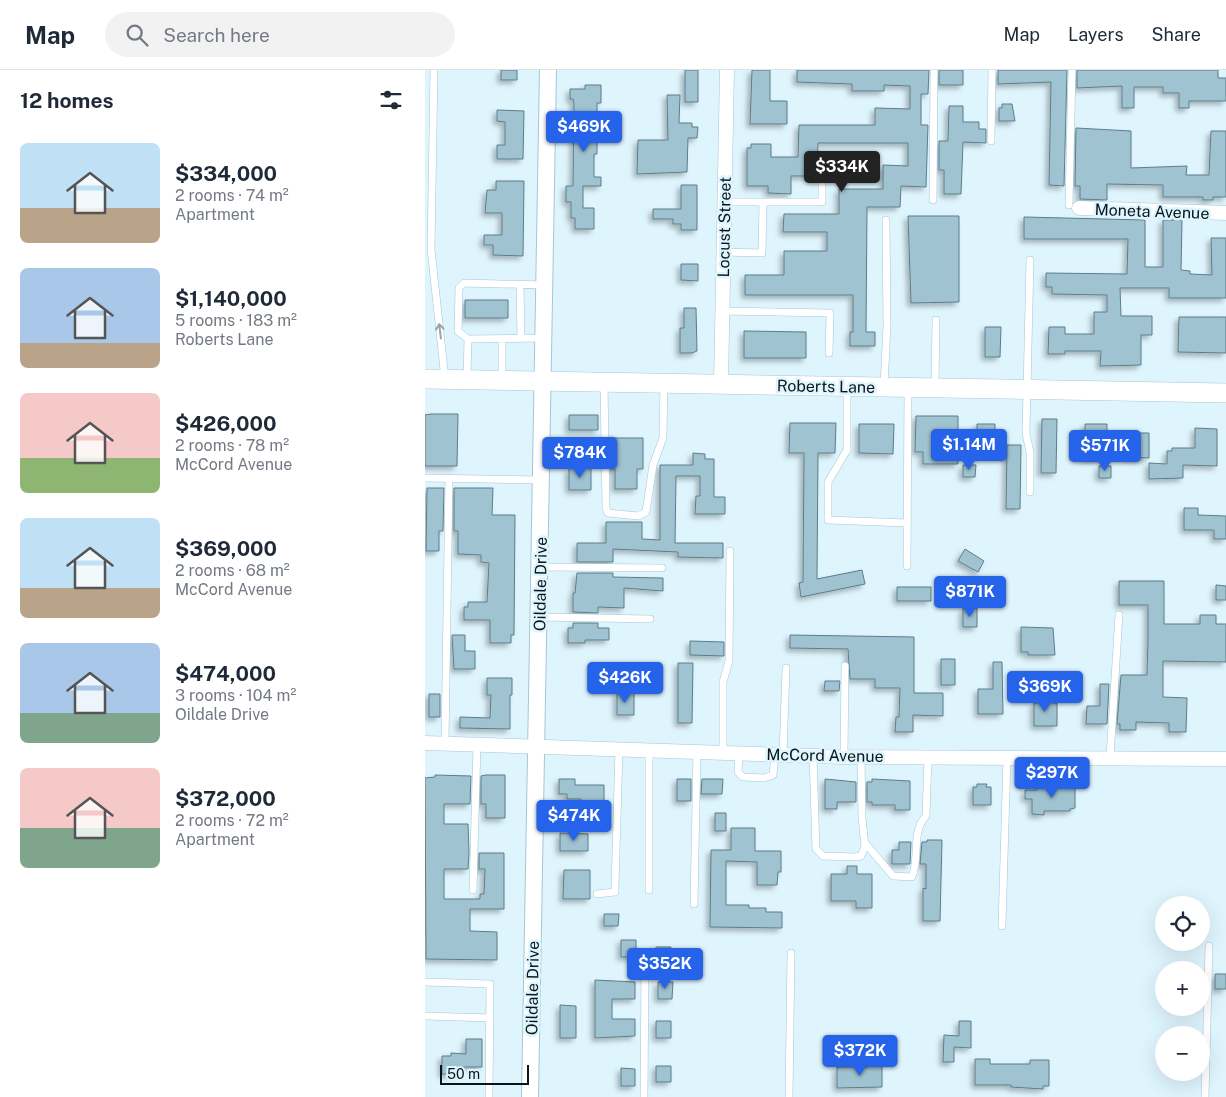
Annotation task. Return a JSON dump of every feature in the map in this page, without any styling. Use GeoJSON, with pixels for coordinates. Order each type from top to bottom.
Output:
{"type":"FeatureCollection","features":[{"type":"Feature","properties":{"kind":"main road","name":"Roberts Lane"},"geometry":{"type":"LineString","coordinates":[[425,379],[1226,392]]}},
{"type":"Feature","properties":{"kind":"street","name":"Oildale Drive"},"geometry":{"type":"LineString","coordinates":[[530,1097],[548,70]]}},
{"type":"Feature","properties":{"kind":"street","name":"Locust Street"},"geometry":{"type":"LineString","coordinates":[[721,384],[727,70]]}},
{"type":"Feature","properties":{"kind":"street","name":"Moneta Avenue"},"geometry":{"type":"LineString","coordinates":[[1074,207],[1226,213]]}},
{"type":"Feature","properties":{"kind":"street","name":"McCord Avenue"},"geometry":{"type":"LineString","coordinates":[[425,743],[843,757],[1226,759]]}},
{"type":"Feature","properties":{"kind":"lane"},"geometry":{"type":"LineString","coordinates":[[434,70],[431,249],[445,379]]}},
{"type":"Feature","properties":{"kind":"lane"},"geometry":{"type":"LineString","coordinates":[[933,200],[934,70]]}},
{"type":"Feature","properties":{"kind":"lane"},"geometry":{"type":"LineString","coordinates":[[991,141],[992,70]]}},
{"type":"Feature","properties":{"kind":"lane"},"geometry":{"type":"LineString","coordinates":[[1072,70],[1074,207]]}},
{"type":"Feature","properties":{"kind":"lane"},"geometry":{"type":"LineString","coordinates":[[724,202],[822,202],[822,166],[875,166]]}},
{"type":"Feature","properties":{"kind":"lane"},"geometry":{"type":"LineString","coordinates":[[723,252],[762,253],[763,202]]}},
{"type":"Feature","properties":{"kind":"lane"},"geometry":{"type":"LineString","coordinates":[[884,386],[887,326],[886,220]]}},
{"type":"Feature","properties":{"kind":"lane"},"geometry":{"type":"LineString","coordinates":[[1030,260],[1026,432],[1031,453],[1030,492]]}},
{"type":"Feature","properties":{"kind":"lane"},"geometry":{"type":"LineString","coordinates":[[543,338],[468,339],[459,332],[459,288],[465,283],[544,285]]}},
{"type":"Feature","properties":{"kind":"lane"},"geometry":{"type":"LineString","coordinates":[[520,284],[521,339]]}},
{"type":"Feature","properties":{"kind":"lane"},"geometry":{"type":"LineString","coordinates":[[722,311],[830,313],[829,353]]}},
{"type":"Feature","properties":{"kind":"lane"},"geometry":{"type":"LineString","coordinates":[[935,387],[936,320]]}},
{"type":"Feature","properties":{"kind":"lane"},"geometry":{"type":"LineString","coordinates":[[467,380],[468,339]]}},
{"type":"Feature","properties":{"kind":"lane"},"geometry":{"type":"LineString","coordinates":[[502,339],[502,380]]}},
{"type":"Feature","properties":{"kind":"lane"},"geometry":{"type":"LineString","coordinates":[[604,382],[606,508],[608,513],[638,516],[646,512],[653,465],[663,438],[664,383]]}},
{"type":"Feature","properties":{"kind":"lane"},"geometry":{"type":"LineString","coordinates":[[847,386],[847,450],[828,482],[828,520],[907,523]]}},
{"type":"Feature","properties":{"kind":"lane"},"geometry":{"type":"LineString","coordinates":[[907,566],[908,387]]}},
{"type":"Feature","properties":{"kind":"lane"},"geometry":{"type":"LineString","coordinates":[[425,478],[541,480]]}},
{"type":"Feature","properties":{"kind":"lane"},"geometry":{"type":"LineString","coordinates":[[445,743],[449,479]]}},
{"type":"Feature","properties":{"kind":"lane"},"geometry":{"type":"LineString","coordinates":[[723,752],[723,682],[729,661],[730,551]]}},
{"type":"Feature","properties":{"kind":"lane"},"geometry":{"type":"LineString","coordinates":[[540,567],[662,568]]}},
{"type":"Feature","properties":{"kind":"lane"},"geometry":{"type":"LineString","coordinates":[[1110,757],[1119,615]]}},
{"type":"Feature","properties":{"kind":"lane"},"geometry":{"type":"LineString","coordinates":[[539,617],[650,619]]}},
{"type":"Feature","properties":{"kind":"lane"},"geometry":{"type":"LineString","coordinates":[[843,757],[845,666]]}},
{"type":"Feature","properties":{"kind":"lane"},"geometry":{"type":"LineString","coordinates":[[739,753],[738,772],[743,777],[765,778],[773,775],[779,755],[786,668]]}},
{"type":"Feature","properties":{"kind":"lane"},"geometry":{"type":"LineString","coordinates":[[473,890],[477,744]]}},
{"type":"Feature","properties":{"kind":"lane"},"geometry":{"type":"LineString","coordinates":[[597,894],[615,892],[619,749]]}},
{"type":"Feature","properties":{"kind":"lane"},"geometry":{"type":"LineString","coordinates":[[649,750],[649,890]]}},
{"type":"Feature","properties":{"kind":"lane"},"geometry":{"type":"LineString","coordinates":[[694,904],[697,751]]}},
{"type":"Feature","properties":{"kind":"lane"},"geometry":{"type":"LineString","coordinates":[[813,756],[816,849],[823,856],[856,857],[861,856],[865,842],[861,757]]}},
{"type":"Feature","properties":{"kind":"lane"},"geometry":{"type":"LineString","coordinates":[[865,842],[893,876],[911,877],[916,868],[920,822],[926,816],[928,757]]}},
{"type":"Feature","properties":{"kind":"lane"},"geometry":{"type":"LineString","coordinates":[[1002,926],[1007,757]]}},
{"type":"Feature","properties":{"kind":"lane"},"geometry":{"type":"LineString","coordinates":[[1205,1097],[1209,951]]}},
{"type":"Feature","properties":{"kind":"lane"},"geometry":{"type":"LineString","coordinates":[[789,1097],[791,953]]}},
{"type":"Feature","properties":{"kind":"lane"},"geometry":{"type":"LineString","coordinates":[[644,1097],[645,964]]}},
{"type":"Feature","properties":{"kind":"lane"},"geometry":{"type":"LineString","coordinates":[[425,982],[490,984],[489,1097]]}},
{"type":"Feature","properties":{"kind":"lane"},"geometry":{"type":"LineString","coordinates":[[425,1016],[489,1018]]}},
{"type":"Feature","properties":{"kind":"building"},"geometry":{"type":"Polygon","coordinates":[[[501,70],[517,70],[517,80],[501,80],[501,70]]]}},
{"type":"Feature","properties":{"kind":"building"},"geometry":{"type":"Polygon","coordinates":[[[685,70],[698,70],[698,102],[685,102],[685,70]]]}},
{"type":"Feature","properties":{"kind":"building"},"geometry":{"type":"Polygon","coordinates":[[[752,70],[770,70],[770,101],[787,101],[787,124],[750,124],[752,70]]]}},
{"type":"Feature","properties":{"kind":"building"},"geometry":{"type":"Polygon","coordinates":[[[797,70],[929,70],[928,94],[921,94],[921,125],[928,125],[926,187],[901,186],[900,207],[867,207],[866,332],[875,332],[875,346],[850,346],[850,332],[853,332],[853,295],[745,295],[745,275],[784,275],[784,251],[827,251],[827,232],[783,232],[784,214],[839,214],[839,189],[883,189],[883,165],[908,166],[908,143],[818,143],[817,176],[791,176],[791,194],[768,193],[768,186],[747,186],[747,148],[751,148],[751,144],[771,144],[771,157],[798,157],[799,125],[875,125],[875,108],[910,109],[910,86],[884,85],[884,91],[852,91],[852,84],[797,82],[797,70]]]}},
{"type":"Feature","properties":{"kind":"building"},"geometry":{"type":"Polygon","coordinates":[[[939,70],[963,70],[963,85],[939,85],[939,70]]]}},
{"type":"Feature","properties":{"kind":"building"},"geometry":{"type":"Polygon","coordinates":[[[998,70],[1067,70],[1064,186],[1049,185],[1051,82],[998,84],[998,70]]]}},
{"type":"Feature","properties":{"kind":"building"},"geometry":{"type":"Polygon","coordinates":[[[1077,70],[1218,70],[1218,78],[1226,78],[1226,101],[1189,101],[1189,108],[1179,108],[1179,93],[1163,93],[1163,87],[1134,87],[1134,108],[1122,108],[1122,86],[1077,88],[1077,70]]]}},
{"type":"Feature","properties":{"kind":"building"},"geometry":{"type":"Polygon","coordinates":[[[585,85],[601,85],[601,103],[597,103],[597,154],[594,154],[594,177],[601,177],[601,186],[583,186],[583,208],[594,208],[594,229],[575,229],[575,218],[571,218],[571,202],[566,202],[566,186],[573,186],[574,103],[573,99],[570,99],[570,89],[585,89],[585,85]]]}},
{"type":"Feature","properties":{"kind":"building"},"geometry":{"type":"Polygon","coordinates":[[[667,95],[680,95],[679,123],[692,123],[692,127],[698,127],[697,138],[688,138],[687,172],[637,174],[638,140],[668,140],[667,95]]]}},
{"type":"Feature","properties":{"kind":"building"},"geometry":{"type":"Polygon","coordinates":[[[1002,104],[1012,104],[1015,121],[999,121],[999,108],[1002,108],[1002,104]]]}},
{"type":"Feature","properties":{"kind":"building"},"geometry":{"type":"Polygon","coordinates":[[[949,106],[963,106],[963,122],[979,122],[979,129],[986,129],[986,143],[963,142],[961,194],[944,194],[944,170],[939,170],[939,141],[948,141],[949,106]]]}},
{"type":"Feature","properties":{"kind":"building"},"geometry":{"type":"Polygon","coordinates":[[[497,110],[524,111],[523,159],[497,159],[497,145],[505,145],[505,122],[497,121],[497,110]]]}},
{"type":"Feature","properties":{"kind":"building"},"geometry":{"type":"Polygon","coordinates":[[[1076,128],[1131,131],[1131,168],[1187,166],[1186,175],[1209,175],[1211,131],[1226,131],[1226,197],[1213,197],[1213,200],[1203,200],[1203,197],[1163,197],[1163,185],[1107,184],[1107,200],[1080,199],[1080,186],[1075,186],[1076,128]]]}},
{"type":"Feature","properties":{"kind":"building"},"geometry":{"type":"Polygon","coordinates":[[[496,181],[524,181],[523,256],[493,255],[493,245],[484,245],[484,235],[502,235],[502,213],[485,213],[487,190],[496,190],[496,181]]]}},
{"type":"Feature","properties":{"kind":"building"},"geometry":{"type":"Polygon","coordinates":[[[681,185],[697,185],[697,230],[681,230],[681,224],[673,224],[673,219],[653,219],[653,209],[681,209],[681,185]]]}},
{"type":"Feature","properties":{"kind":"building"},"geometry":{"type":"Polygon","coordinates":[[[908,216],[959,216],[959,302],[911,303],[908,216]]]}},
{"type":"Feature","properties":{"kind":"building"},"geometry":{"type":"Polygon","coordinates":[[[1024,217],[1145,220],[1145,267],[1163,267],[1163,220],[1182,220],[1181,270],[1190,271],[1190,274],[1212,275],[1211,238],[1226,238],[1226,298],[1169,298],[1169,288],[1120,288],[1121,316],[1152,316],[1152,335],[1141,335],[1141,365],[1100,366],[1101,351],[1065,351],[1065,354],[1048,354],[1049,327],[1065,327],[1065,334],[1094,334],[1094,312],[1107,312],[1107,295],[1052,294],[1052,287],[1046,287],[1046,273],[1127,274],[1128,239],[1024,239],[1024,217]]]}},
{"type":"Feature","properties":{"kind":"building"},"geometry":{"type":"Polygon","coordinates":[[[681,264],[698,264],[698,281],[681,280],[681,264]]]}},
{"type":"Feature","properties":{"kind":"building"},"geometry":{"type":"Polygon","coordinates":[[[465,300],[508,300],[508,318],[465,318],[465,300]]]}},
{"type":"Feature","properties":{"kind":"building"},"geometry":{"type":"Polygon","coordinates":[[[684,308],[696,308],[697,351],[692,353],[680,353],[680,328],[684,328],[684,308]]]}},
{"type":"Feature","properties":{"kind":"building"},"geometry":{"type":"Polygon","coordinates":[[[1179,317],[1226,317],[1226,353],[1178,352],[1179,317]]]}},
{"type":"Feature","properties":{"kind":"building"},"geometry":{"type":"Polygon","coordinates":[[[985,327],[1001,327],[1000,357],[985,357],[985,327]]]}},
{"type":"Feature","properties":{"kind":"building"},"geometry":{"type":"Polygon","coordinates":[[[744,331],[806,332],[806,358],[744,358],[744,331]]]}},
{"type":"Feature","properties":{"kind":"building"},"geometry":{"type":"Polygon","coordinates":[[[458,414],[457,466],[425,466],[425,415],[458,414]]]}},
{"type":"Feature","properties":{"kind":"building"},"geometry":{"type":"Polygon","coordinates":[[[569,415],[598,415],[598,430],[569,430],[569,415]]]}},
{"type":"Feature","properties":{"kind":"building"},"geometry":{"type":"Polygon","coordinates":[[[916,416],[958,416],[958,464],[923,464],[923,452],[915,452],[916,416]]]}},
{"type":"Feature","properties":{"kind":"building"},"geometry":{"type":"Polygon","coordinates":[[[1042,419],[1057,419],[1056,473],[1041,473],[1042,419]]]}},
{"type":"Feature","properties":{"kind":"building"},"geometry":{"type":"Polygon","coordinates":[[[790,423],[836,423],[835,453],[818,453],[817,579],[862,570],[865,584],[801,597],[799,583],[803,582],[804,453],[789,453],[790,423]]]}},
{"type":"Feature","properties":{"kind":"building"},"geometry":{"type":"Polygon","coordinates":[[[859,424],[894,424],[893,454],[859,453],[859,424]]]}},
{"type":"Feature","properties":{"kind":"building"},"geometry":{"type":"Polygon","coordinates":[[[977,424],[995,424],[995,447],[977,447],[977,424]]]}},
{"type":"Feature","properties":{"kind":"building"},"geometry":{"type":"Polygon","coordinates":[[[1085,424],[1107,424],[1107,439],[1103,439],[1103,458],[1085,458],[1085,424]]]}},
{"type":"Feature","properties":{"kind":"building"},"geometry":{"type":"Polygon","coordinates":[[[1195,428],[1217,429],[1217,466],[1183,465],[1183,478],[1149,479],[1149,463],[1167,464],[1167,451],[1172,451],[1172,448],[1195,448],[1195,428]]]}},
{"type":"Feature","properties":{"kind":"building"},"geometry":{"type":"Polygon","coordinates":[[[1135,433],[1149,433],[1149,458],[1127,457],[1128,442],[1135,442],[1135,433]]]}},
{"type":"Feature","properties":{"kind":"building"},"geometry":{"type":"Polygon","coordinates":[[[611,438],[643,438],[643,469],[637,469],[637,489],[615,489],[615,469],[611,469],[611,438]]]}},
{"type":"Feature","properties":{"kind":"building"},"geometry":{"type":"Polygon","coordinates":[[[1007,445],[1021,445],[1020,509],[1006,509],[1007,445]]]}},
{"type":"Feature","properties":{"kind":"building"},"geometry":{"type":"Polygon","coordinates":[[[693,453],[705,454],[705,459],[714,459],[714,497],[725,497],[725,514],[695,514],[696,496],[700,496],[700,476],[676,476],[675,543],[723,543],[723,558],[678,557],[678,552],[613,549],[613,562],[577,562],[577,543],[606,543],[606,522],[642,522],[642,539],[660,540],[660,465],[693,465],[693,453]]]}},
{"type":"Feature","properties":{"kind":"building"},"geometry":{"type":"Polygon","coordinates":[[[963,465],[976,465],[975,477],[963,477],[963,465]]]}},
{"type":"Feature","properties":{"kind":"building"},"geometry":{"type":"Polygon","coordinates":[[[1099,466],[1111,466],[1111,478],[1099,478],[1099,466]]]}},
{"type":"Feature","properties":{"kind":"building"},"geometry":{"type":"Polygon","coordinates":[[[569,468],[591,468],[591,490],[569,490],[569,468]]]}},
{"type":"Feature","properties":{"kind":"building"},"geometry":{"type":"Polygon","coordinates":[[[427,488],[444,488],[443,531],[439,531],[439,551],[426,551],[427,488]]]}},
{"type":"Feature","properties":{"kind":"building"},"geometry":{"type":"Polygon","coordinates":[[[454,488],[493,488],[492,515],[515,515],[514,635],[511,635],[511,643],[490,643],[490,620],[464,620],[464,607],[468,607],[468,602],[487,602],[489,563],[481,562],[481,555],[458,554],[458,531],[454,531],[454,488]]]}},
{"type":"Feature","properties":{"kind":"building"},"geometry":{"type":"Polygon","coordinates":[[[1184,508],[1198,508],[1198,515],[1226,516],[1226,539],[1214,539],[1214,530],[1184,530],[1184,508]]]}},
{"type":"Feature","properties":{"kind":"building"},"geometry":{"type":"Polygon","coordinates":[[[965,549],[984,561],[978,572],[958,561],[965,549]]]}},
{"type":"Feature","properties":{"kind":"building"},"geometry":{"type":"Polygon","coordinates":[[[577,573],[613,573],[613,577],[663,578],[663,591],[624,588],[624,608],[598,607],[598,613],[573,612],[573,593],[575,593],[577,573]]]}},
{"type":"Feature","properties":{"kind":"building"},"geometry":{"type":"Polygon","coordinates":[[[1119,581],[1164,581],[1164,624],[1200,624],[1200,615],[1216,615],[1216,624],[1226,624],[1226,662],[1163,661],[1163,697],[1187,698],[1186,732],[1169,732],[1169,723],[1136,722],[1136,730],[1120,730],[1120,724],[1117,724],[1121,675],[1147,675],[1148,639],[1148,605],[1119,605],[1119,581]]]}},
{"type":"Feature","properties":{"kind":"building"},"geometry":{"type":"Polygon","coordinates":[[[1216,585],[1226,586],[1226,600],[1216,600],[1216,585]]]}},
{"type":"Feature","properties":{"kind":"building"},"geometry":{"type":"Polygon","coordinates":[[[897,587],[931,587],[931,601],[897,601],[897,587]]]}},
{"type":"Feature","properties":{"kind":"building"},"geometry":{"type":"Polygon","coordinates":[[[963,608],[977,608],[977,627],[963,627],[963,608]]]}},
{"type":"Feature","properties":{"kind":"building"},"geometry":{"type":"Polygon","coordinates":[[[573,623],[598,623],[598,628],[609,628],[609,640],[585,640],[585,643],[568,643],[568,628],[573,628],[573,623]]]}},
{"type":"Feature","properties":{"kind":"building"},"geometry":{"type":"Polygon","coordinates":[[[1021,627],[1053,628],[1055,655],[1028,655],[1028,652],[1021,652],[1021,627]]]}},
{"type":"Feature","properties":{"kind":"building"},"geometry":{"type":"Polygon","coordinates":[[[452,635],[465,635],[465,651],[475,651],[475,669],[454,669],[452,635]]]}},
{"type":"Feature","properties":{"kind":"building"},"geometry":{"type":"Polygon","coordinates":[[[790,635],[914,637],[914,693],[943,693],[943,716],[913,715],[913,732],[895,732],[896,717],[899,717],[900,688],[875,688],[875,679],[850,679],[848,649],[790,648],[790,635]]]}},
{"type":"Feature","properties":{"kind":"building"},"geometry":{"type":"Polygon","coordinates":[[[690,641],[724,642],[724,656],[690,655],[690,641]]]}},
{"type":"Feature","properties":{"kind":"building"},"geometry":{"type":"Polygon","coordinates":[[[941,659],[955,659],[955,685],[941,685],[941,659]]]}},
{"type":"Feature","properties":{"kind":"building"},"geometry":{"type":"Polygon","coordinates":[[[993,662],[1002,662],[1003,714],[978,714],[978,689],[993,689],[993,662]]]}},
{"type":"Feature","properties":{"kind":"building"},"geometry":{"type":"Polygon","coordinates":[[[678,663],[693,663],[692,723],[678,723],[678,663]]]}},
{"type":"Feature","properties":{"kind":"building"},"geometry":{"type":"Polygon","coordinates":[[[487,678],[512,678],[510,729],[460,728],[460,717],[490,718],[491,695],[487,695],[487,678]]]}},
{"type":"Feature","properties":{"kind":"building"},"geometry":{"type":"Polygon","coordinates":[[[825,681],[840,681],[839,691],[824,691],[825,681]]]}},
{"type":"Feature","properties":{"kind":"building"},"geometry":{"type":"Polygon","coordinates":[[[1100,684],[1109,684],[1107,724],[1086,724],[1087,706],[1100,706],[1100,684]]]}},
{"type":"Feature","properties":{"kind":"building"},"geometry":{"type":"Polygon","coordinates":[[[617,692],[634,692],[634,715],[617,715],[617,692]]]}},
{"type":"Feature","properties":{"kind":"building"},"geometry":{"type":"Polygon","coordinates":[[[429,694],[440,694],[440,717],[429,717],[429,694]]]}},
{"type":"Feature","properties":{"kind":"building"},"geometry":{"type":"Polygon","coordinates":[[[1038,698],[1052,698],[1052,703],[1057,703],[1057,726],[1034,726],[1034,703],[1038,703],[1038,698]]]}},
{"type":"Feature","properties":{"kind":"building"},"geometry":{"type":"Polygon","coordinates":[[[435,775],[471,776],[470,804],[444,804],[444,824],[468,824],[469,853],[468,869],[444,869],[444,899],[480,899],[480,894],[484,894],[485,869],[479,869],[479,853],[504,853],[504,909],[470,909],[470,931],[497,932],[497,960],[426,959],[425,778],[435,777],[435,775]]]}},
{"type":"Feature","properties":{"kind":"building"},"geometry":{"type":"Polygon","coordinates":[[[505,775],[505,818],[486,818],[486,804],[481,804],[481,776],[505,775]]]}},
{"type":"Feature","properties":{"kind":"building"},"geometry":{"type":"Polygon","coordinates":[[[559,779],[575,779],[575,785],[604,785],[604,804],[599,804],[598,824],[581,824],[581,799],[567,799],[567,794],[559,794],[559,779]]]}},
{"type":"Feature","properties":{"kind":"building"},"geometry":{"type":"Polygon","coordinates":[[[677,779],[691,779],[691,801],[677,801],[677,779]]]}},
{"type":"Feature","properties":{"kind":"building"},"geometry":{"type":"Polygon","coordinates":[[[702,779],[723,779],[722,794],[701,794],[702,779]]]}},
{"type":"Feature","properties":{"kind":"building"},"geometry":{"type":"Polygon","coordinates":[[[825,779],[856,782],[856,802],[837,802],[837,809],[825,809],[825,779]]]}},
{"type":"Feature","properties":{"kind":"building"},"geometry":{"type":"Polygon","coordinates":[[[872,779],[910,781],[910,810],[895,810],[895,805],[872,805],[872,802],[867,802],[867,782],[872,782],[872,779]]]}},
{"type":"Feature","properties":{"kind":"building"},"geometry":{"type":"Polygon","coordinates":[[[977,784],[987,784],[986,787],[991,787],[991,805],[973,805],[973,787],[977,787],[977,784]]]}},
{"type":"Feature","properties":{"kind":"building"},"geometry":{"type":"Polygon","coordinates":[[[1037,786],[1075,787],[1075,808],[1070,809],[1070,811],[1044,811],[1044,815],[1032,814],[1032,799],[1025,799],[1025,790],[1037,790],[1037,786]]]}},
{"type":"Feature","properties":{"kind":"building"},"geometry":{"type":"Polygon","coordinates":[[[715,813],[726,813],[726,831],[715,831],[715,813]]]}},
{"type":"Feature","properties":{"kind":"building"},"geometry":{"type":"Polygon","coordinates":[[[731,828],[755,828],[755,851],[781,851],[781,872],[778,872],[777,885],[757,885],[757,862],[726,861],[726,905],[749,905],[749,908],[766,908],[766,912],[782,912],[782,928],[710,927],[711,850],[731,850],[731,828]]]}},
{"type":"Feature","properties":{"kind":"building"},"geometry":{"type":"Polygon","coordinates":[[[560,833],[588,834],[588,851],[560,851],[560,833]]]}},
{"type":"Feature","properties":{"kind":"building"},"geometry":{"type":"Polygon","coordinates":[[[927,840],[942,840],[940,921],[923,921],[923,888],[926,889],[926,864],[920,864],[922,842],[927,842],[927,840]]]}},
{"type":"Feature","properties":{"kind":"building"},"geometry":{"type":"Polygon","coordinates":[[[899,842],[911,842],[910,864],[892,864],[892,850],[899,850],[899,842]]]}},
{"type":"Feature","properties":{"kind":"building"},"geometry":{"type":"Polygon","coordinates":[[[847,866],[857,866],[857,874],[872,874],[872,908],[856,908],[856,901],[831,901],[831,874],[847,874],[847,866]]]}},
{"type":"Feature","properties":{"kind":"building"},"geometry":{"type":"Polygon","coordinates":[[[564,870],[590,870],[590,899],[563,899],[564,870]]]}},
{"type":"Feature","properties":{"kind":"building"},"geometry":{"type":"Polygon","coordinates":[[[604,914],[619,914],[618,926],[604,926],[604,914]]]}},
{"type":"Feature","properties":{"kind":"building"},"geometry":{"type":"Polygon","coordinates":[[[621,940],[636,940],[636,957],[621,957],[621,940]]]}},
{"type":"Feature","properties":{"kind":"building"},"geometry":{"type":"Polygon","coordinates":[[[656,947],[671,947],[671,964],[656,964],[656,947]]]}},
{"type":"Feature","properties":{"kind":"building"},"geometry":{"type":"Polygon","coordinates":[[[1215,974],[1226,974],[1226,989],[1215,989],[1215,974]]]}},
{"type":"Feature","properties":{"kind":"building"},"geometry":{"type":"Polygon","coordinates":[[[595,980],[635,982],[635,999],[612,999],[612,1019],[635,1019],[635,1036],[595,1038],[595,980]]]}},
{"type":"Feature","properties":{"kind":"building"},"geometry":{"type":"Polygon","coordinates":[[[658,982],[673,982],[672,999],[658,999],[658,982]]]}},
{"type":"Feature","properties":{"kind":"building"},"geometry":{"type":"Polygon","coordinates":[[[560,1005],[576,1006],[576,1038],[560,1038],[560,1005]]]}},
{"type":"Feature","properties":{"kind":"building"},"geometry":{"type":"Polygon","coordinates":[[[656,1021],[671,1021],[671,1038],[656,1038],[656,1021]]]}},
{"type":"Feature","properties":{"kind":"building"},"geometry":{"type":"Polygon","coordinates":[[[959,1021],[971,1021],[971,1048],[954,1047],[954,1062],[943,1062],[944,1035],[959,1036],[959,1021]]]}},
{"type":"Feature","properties":{"kind":"building"},"geometry":{"type":"Polygon","coordinates":[[[466,1039],[482,1039],[482,1067],[458,1067],[458,1074],[442,1074],[442,1056],[451,1056],[451,1053],[466,1054],[466,1039]]]}},
{"type":"Feature","properties":{"kind":"building"},"geometry":{"type":"Polygon","coordinates":[[[975,1059],[990,1059],[990,1064],[1030,1064],[1030,1060],[1049,1060],[1049,1086],[1043,1086],[1043,1089],[1011,1087],[1011,1085],[975,1085],[975,1059]]]}},
{"type":"Feature","properties":{"kind":"building"},"geometry":{"type":"Polygon","coordinates":[[[868,1063],[882,1063],[882,1087],[837,1088],[837,1067],[868,1067],[868,1063]]]}},
{"type":"Feature","properties":{"kind":"building"},"geometry":{"type":"Polygon","coordinates":[[[656,1066],[671,1066],[671,1082],[656,1082],[656,1066]]]}},
{"type":"Feature","properties":{"kind":"building"},"geometry":{"type":"Polygon","coordinates":[[[621,1068],[635,1069],[635,1086],[621,1086],[621,1068]]]}}]}
